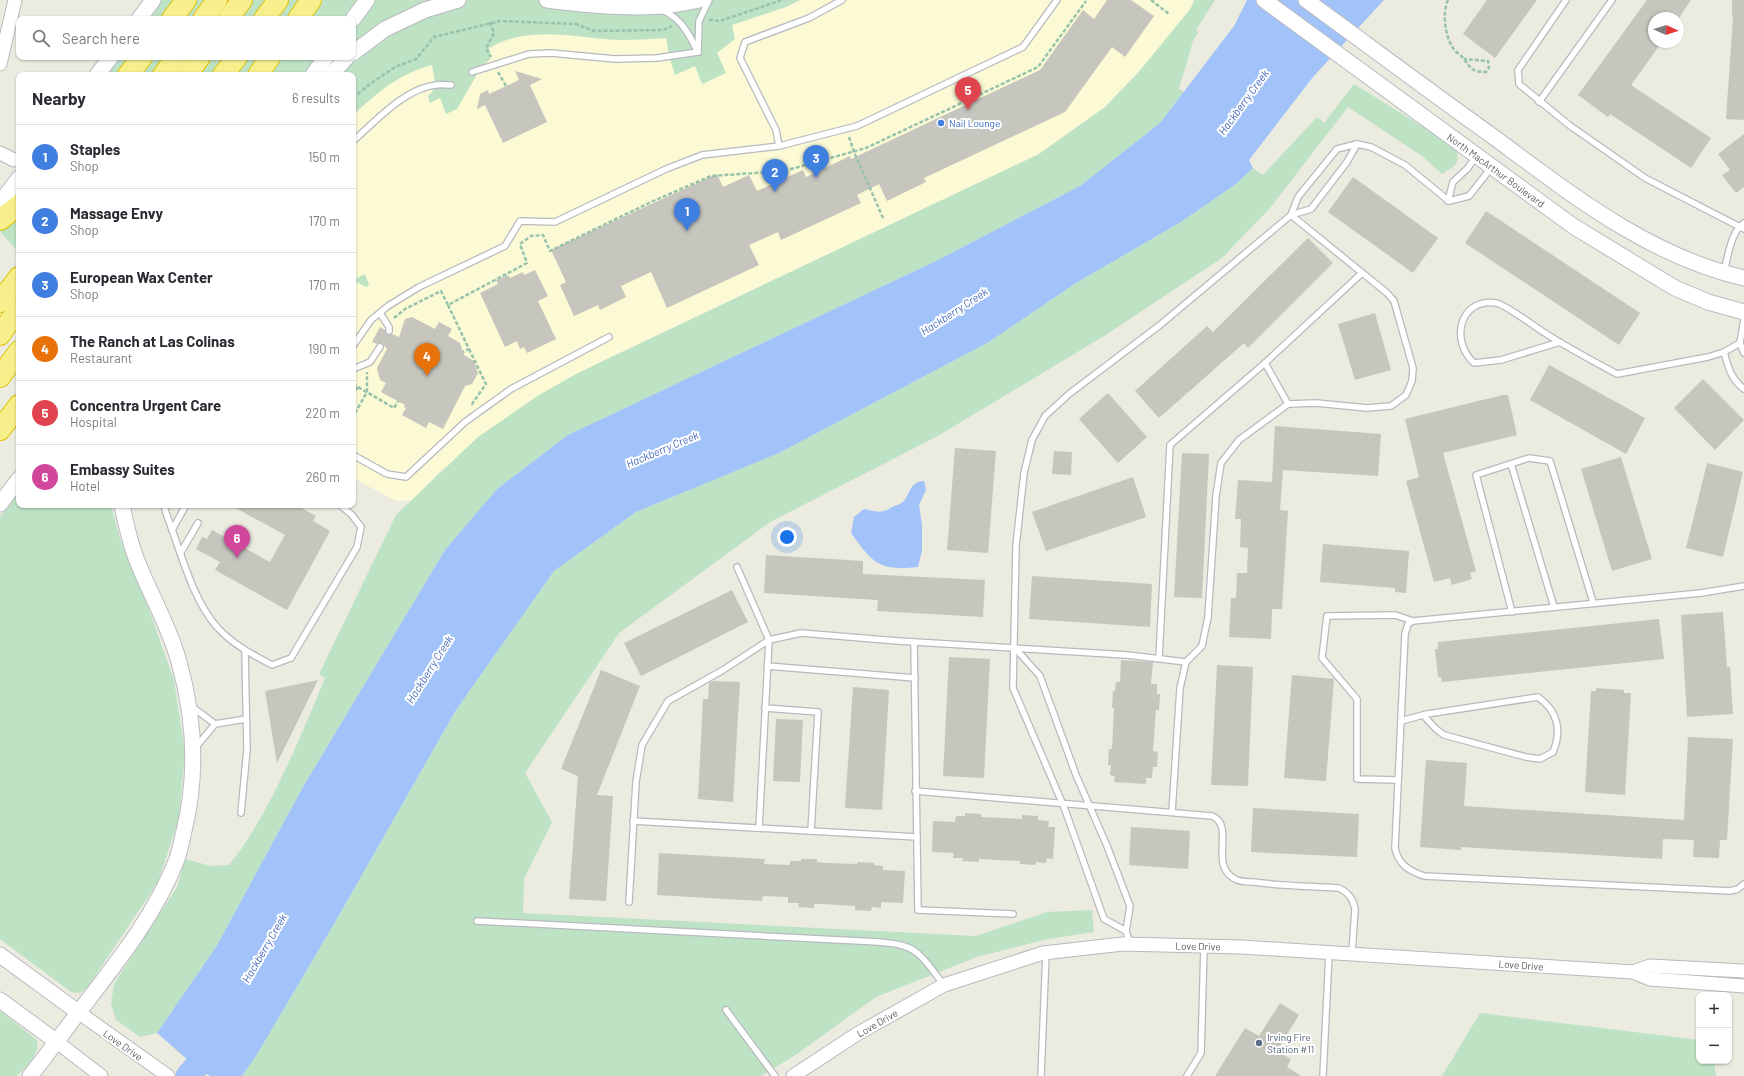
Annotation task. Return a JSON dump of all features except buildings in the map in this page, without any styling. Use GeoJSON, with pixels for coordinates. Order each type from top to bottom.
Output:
{"type":"FeatureCollection","features":[{"type":"Feature","properties":{"kind":"highway"},"geometry":{"type":"LineString","coordinates":[[174,16],[186,0]]}},
{"type":"Feature","properties":{"kind":"highway"},"geometry":{"type":"LineString","coordinates":[[205,16],[217,0]]}},
{"type":"Feature","properties":{"kind":"highway"},"geometry":{"type":"LineString","coordinates":[[230,16],[242,0]]}},
{"type":"Feature","properties":{"kind":"highway"},"geometry":{"type":"LineString","coordinates":[[266,16],[278,0]]}},
{"type":"Feature","properties":{"kind":"highway"},"geometry":{"type":"LineString","coordinates":[[300,16],[311,0]]}},
{"type":"Feature","properties":{"kind":"highway"},"geometry":{"type":"LineString","coordinates":[[130,72],[140,60]]}},
{"type":"Feature","properties":{"kind":"highway"},"geometry":{"type":"LineString","coordinates":[[165,72],[174,60]]}},
{"type":"Feature","properties":{"kind":"highway"},"geometry":{"type":"LineString","coordinates":[[189,72],[198,60]]}},
{"type":"Feature","properties":{"kind":"highway"},"geometry":{"type":"LineString","coordinates":[[225,72],[235,60]]}},
{"type":"Feature","properties":{"kind":"highway"},"geometry":{"type":"LineString","coordinates":[[230,72],[236,60]]}},
{"type":"Feature","properties":{"kind":"highway"},"geometry":{"type":"LineString","coordinates":[[260,72],[268,60]]}},
{"type":"Feature","properties":{"kind":"highway"},"geometry":{"type":"LineString","coordinates":[[0,220],[16,207]]}},
{"type":"Feature","properties":{"kind":"highway"},"geometry":{"type":"LineString","coordinates":[[0,302],[16,281]]}},
{"type":"Feature","properties":{"kind":"highway"},"geometry":{"type":"LineString","coordinates":[[0,335],[16,312]]}},
{"type":"Feature","properties":{"kind":"highway"},"geometry":{"type":"LineString","coordinates":[[0,377],[16,355]]}},
{"type":"Feature","properties":{"kind":"highway"},"geometry":{"type":"LineString","coordinates":[[0,430],[16,409]]}},
{"type":"Feature","properties":{"kind":"main road"},"geometry":{"type":"LineString","coordinates":[[134,16],[142,0]]}},
{"type":"Feature","properties":{"kind":"main road"},"geometry":{"type":"LineString","coordinates":[[141,16],[153,0]]}},
{"type":"Feature","properties":{"kind":"main road"},"geometry":{"type":"LineString","coordinates":[[355,16],[367,0]]}},
{"type":"Feature","properties":{"kind":"main road"},"geometry":{"type":"LineString","coordinates":[[356,51],[385,29],[425,10],[458,0]]}},
{"type":"Feature","properties":{"kind":"main road"},"geometry":{"type":"LineString","coordinates":[[547,0],[586,5],[655,6],[699,0]]}},
{"type":"Feature","properties":{"kind":"main road","name":"North MacArthur Boulevard"},"geometry":{"type":"LineString","coordinates":[[1264,0],[1573,226],[1675,288],[1708,302],[1744,312]]}},
{"type":"Feature","properties":{"kind":"main road"},"geometry":{"type":"LineString","coordinates":[[1306,0],[1570,194],[1623,229],[1695,264],[1744,278]]}},
{"type":"Feature","properties":{"kind":"main road"},"geometry":{"type":"LineString","coordinates":[[99,72],[109,60]]}},
{"type":"Feature","properties":{"kind":"main road"},"geometry":{"type":"LineString","coordinates":[[315,72],[324,60]]}},
{"type":"Feature","properties":{"kind":"main road"},"geometry":{"type":"LineString","coordinates":[[334,72],[344,60]]}},
{"type":"Feature","properties":{"kind":"main road"},"geometry":{"type":"LineString","coordinates":[[0,203],[16,182]]}},
{"type":"Feature","properties":{"kind":"main road"},"geometry":{"type":"LineString","coordinates":[[0,504],[16,483]]}},
{"type":"Feature","properties":{"kind":"main road"},"geometry":{"type":"LineString","coordinates":[[30,1076],[120,958],[158,899],[178,858],[188,816],[193,779],[194,749],[189,704],[178,660],[128,536],[123,508]]}},
{"type":"Feature","properties":{"kind":"main road"},"geometry":{"type":"LineString","coordinates":[[0,955],[78,1012]]}},
{"type":"Feature","properties":{"kind":"main road"},"geometry":{"type":"LineString","coordinates":[[0,1000],[57,1042]]}},
{"type":"Feature","properties":{"kind":"street"},"geometry":{"type":"LineString","coordinates":[[0,64],[15,0]]}},
{"type":"Feature","properties":{"kind":"street"},"geometry":{"type":"LineString","coordinates":[[0,153],[16,160]]}},
{"type":"Feature","properties":{"kind":"street","name":"Love Drive"},"geometry":{"type":"LineString","coordinates":[[793,1076],[858,1034],[944,985],[1046,953],[1131,944],[1204,946],[1352,954],[1633,972],[1650,979],[1744,986]]}},
{"type":"Feature","properties":{"kind":"street","name":"Love Drive"},"geometry":{"type":"LineString","coordinates":[[1633,972],[1650,966],[1744,971]]}},
{"type":"Feature","properties":{"kind":"street","name":"Love Drive"},"geometry":{"type":"LineString","coordinates":[[78,1012],[168,1076]]}},
{"type":"Feature","properties":{"kind":"street"},"geometry":{"type":"LineString","coordinates":[[57,1042],[99,1074]]}},
{"type":"Feature","properties":{"kind":"lane"},"geometry":{"type":"LineString","coordinates":[[698,52],[700,18],[709,0]]}},
{"type":"Feature","properties":{"kind":"lane"},"geometry":{"type":"LineString","coordinates":[[779,146],[776,130],[740,58],[745,42],[809,18],[842,0]]}},
{"type":"Feature","properties":{"kind":"lane"},"geometry":{"type":"LineString","coordinates":[[356,342],[371,320],[419,287],[505,246],[520,221],[555,222],[666,169],[702,155],[779,146],[857,126],[1023,47],[1057,0]]}},
{"type":"Feature","properties":{"kind":"lane"},"geometry":{"type":"LineString","coordinates":[[1566,0],[1518,70],[1519,84],[1539,102],[1645,178],[1742,226],[1723,273]]}},
{"type":"Feature","properties":{"kind":"lane"},"geometry":{"type":"LineString","coordinates":[[1539,102],[1612,0]]}},
{"type":"Feature","properties":{"kind":"lane"},"geometry":{"type":"LineString","coordinates":[[655,6],[672,14],[680,21],[698,52]]}},
{"type":"Feature","properties":{"kind":"lane"},"geometry":{"type":"LineString","coordinates":[[472,72],[529,54],[551,53],[615,59],[657,58],[698,52]]}},
{"type":"Feature","properties":{"kind":"lane"},"geometry":{"type":"LineString","coordinates":[[356,137],[402,99],[435,85],[451,85]]}},
{"type":"Feature","properties":{"kind":"lane"},"geometry":{"type":"LineString","coordinates":[[1292,215],[1298,196],[1337,149],[1357,144],[1371,147],[1405,165],[1448,201]]}},
{"type":"Feature","properties":{"kind":"lane"},"geometry":{"type":"LineString","coordinates":[[1126,931],[1104,920],[1063,804],[1013,688],[1016,546],[1024,473],[1032,440],[1045,416],[1069,394],[1160,325],[1292,215],[1311,209],[1347,162],[1357,144]]}},
{"type":"Feature","properties":{"kind":"lane"},"geometry":{"type":"LineString","coordinates":[[1448,201],[1453,182],[1468,168],[1476,156]]}},
{"type":"Feature","properties":{"kind":"lane"},"geometry":{"type":"LineString","coordinates":[[1448,201],[1469,196],[1491,166]]}},
{"type":"Feature","properties":{"kind":"lane"},"geometry":{"type":"LineString","coordinates":[[1172,812],[1180,688],[1186,662],[1202,646],[1208,617],[1216,496],[1221,463],[1239,440],[1288,404],[1316,403],[1367,408],[1391,406],[1406,395],[1412,381],[1413,368],[1394,301],[1388,292],[1362,273],[1292,215]]}},
{"type":"Feature","properties":{"kind":"lane"},"geometry":{"type":"LineString","coordinates":[[1159,658],[1170,445],[1265,363],[1362,273]]}},
{"type":"Feature","properties":{"kind":"lane"},"geometry":{"type":"LineString","coordinates":[[1560,342],[1501,360],[1474,363],[1466,356],[1461,346],[1460,333],[1462,322],[1469,311],[1480,304],[1498,303],[1560,342],[1617,374],[1689,361],[1724,352],[1740,342]]}},
{"type":"Feature","properties":{"kind":"lane"},"geometry":{"type":"LineString","coordinates":[[380,313],[389,327],[388,331]]}},
{"type":"Feature","properties":{"kind":"lane"},"geometry":{"type":"LineString","coordinates":[[1744,319],[1740,342],[1744,354]]}},
{"type":"Feature","properties":{"kind":"lane"},"geometry":{"type":"LineString","coordinates":[[356,458],[387,474],[406,477],[465,422],[511,389],[609,337]]}},
{"type":"Feature","properties":{"kind":"lane"},"geometry":{"type":"LineString","coordinates":[[356,368],[370,362],[380,347]]}},
{"type":"Feature","properties":{"kind":"lane"},"geometry":{"type":"LineString","coordinates":[[1724,352],[1729,372],[1736,383],[1744,389]]}},
{"type":"Feature","properties":{"kind":"lane"},"geometry":{"type":"LineString","coordinates":[[1265,363],[1288,404]]}},
{"type":"Feature","properties":{"kind":"lane"},"geometry":{"type":"LineString","coordinates":[[1512,612],[1476,475],[1529,458],[1550,461],[1593,602]]}},
{"type":"Feature","properties":{"kind":"lane"},"geometry":{"type":"LineString","coordinates":[[1511,464],[1554,607]]}},
{"type":"Feature","properties":{"kind":"lane"},"geometry":{"type":"LineString","coordinates":[[165,508],[202,606],[217,627],[246,651],[272,665],[291,658],[357,546],[361,527],[352,515],[344,508]]}},
{"type":"Feature","properties":{"kind":"lane"},"geometry":{"type":"LineString","coordinates":[[172,530],[184,508]]}},
{"type":"Feature","properties":{"kind":"lane"},"geometry":{"type":"LineString","coordinates":[[181,552],[198,523]]}},
{"type":"Feature","properties":{"kind":"lane"},"geometry":{"type":"LineString","coordinates":[[737,567],[768,640],[759,828]]}},
{"type":"Feature","properties":{"kind":"lane"},"geometry":{"type":"LineString","coordinates":[[1398,780],[1357,779],[1357,699],[1322,658],[1327,616],[1395,615],[1412,621],[1512,612],[1593,602],[1701,593],[1744,586]]}},
{"type":"Feature","properties":{"kind":"lane"},"geometry":{"type":"LineString","coordinates":[[1412,621],[1408,624],[1405,634],[1395,848],[1397,857],[1409,870],[1424,876],[1702,891],[1730,891],[1738,889],[1744,884]]}},
{"type":"Feature","properties":{"kind":"lane"},"geometry":{"type":"LineString","coordinates":[[629,902],[636,782],[642,745],[668,701],[723,670],[768,640],[801,633],[914,642],[1127,655],[1186,662]]}},
{"type":"Feature","properties":{"kind":"lane"},"geometry":{"type":"LineString","coordinates":[[914,642],[918,910],[1013,914]]}},
{"type":"Feature","properties":{"kind":"lane"},"geometry":{"type":"LineString","coordinates":[[1015,648],[1040,676],[1076,775],[1130,906],[1126,931],[1131,944]]}},
{"type":"Feature","properties":{"kind":"lane"},"geometry":{"type":"LineString","coordinates":[[241,812],[247,749],[246,651]]}},
{"type":"Feature","properties":{"kind":"lane"},"geometry":{"type":"LineString","coordinates":[[767,666],[915,678]]}},
{"type":"Feature","properties":{"kind":"lane"},"geometry":{"type":"LineString","coordinates":[[1401,721],[1423,715],[1538,697],[1548,704],[1555,716],[1558,739],[1553,752],[1540,759],[1526,757],[1444,735],[1423,715]]}},
{"type":"Feature","properties":{"kind":"lane"},"geometry":{"type":"LineString","coordinates":[[189,704],[215,724]]}},
{"type":"Feature","properties":{"kind":"lane"},"geometry":{"type":"LineString","coordinates":[[765,708],[818,712],[811,831]]}},
{"type":"Feature","properties":{"kind":"lane"},"geometry":{"type":"LineString","coordinates":[[194,749],[202,737],[215,724],[246,719]]}},
{"type":"Feature","properties":{"kind":"lane"},"geometry":{"type":"LineString","coordinates":[[916,791],[1172,812],[1212,816],[1218,818],[1222,823],[1222,861],[1224,868],[1228,874],[1236,880],[1265,884],[1339,888],[1346,892],[1353,902],[1355,909],[1352,954]]}},
{"type":"Feature","properties":{"kind":"lane"},"geometry":{"type":"LineString","coordinates":[[633,821],[917,837]]}},
{"type":"Feature","properties":{"kind":"lane"},"geometry":{"type":"LineString","coordinates":[[477,921],[879,942],[904,945],[913,949],[919,954],[944,985]]}},
{"type":"Feature","properties":{"kind":"lane"},"geometry":{"type":"LineString","coordinates":[[1187,1076],[1201,1053],[1204,946]]}},
{"type":"Feature","properties":{"kind":"lane"},"geometry":{"type":"LineString","coordinates":[[1041,1076],[1046,953]]}},
{"type":"Feature","properties":{"kind":"lane"},"geometry":{"type":"LineString","coordinates":[[1323,1076],[1329,953]]}},
{"type":"Feature","properties":{"kind":"lane"},"geometry":{"type":"LineString","coordinates":[[726,1010],[775,1076]]}},
{"type":"Feature","properties":{"kind":"path"},"geometry":{"type":"LineString","coordinates":[[700,18],[720,21],[782,0]]}},
{"type":"Feature","properties":{"kind":"path"},"geometry":{"type":"LineString","coordinates":[[448,305],[527,263],[520,244],[531,236],[543,235],[550,251],[651,202],[711,176],[784,171],[866,148],[1038,67],[1086,0]]}},
{"type":"Feature","properties":{"kind":"path"},"geometry":{"type":"LineString","coordinates":[[1151,0],[1169,14]]}},
{"type":"Feature","properties":{"kind":"path"},"geometry":{"type":"LineString","coordinates":[[1448,0],[1446,4],[1445,27],[1453,48],[1464,59],[1469,67],[1478,72],[1486,72],[1489,68],[1488,61],[1464,59]]}},
{"type":"Feature","properties":{"kind":"path"},"geometry":{"type":"LineString","coordinates":[[356,96],[395,67],[416,59],[434,37],[490,22],[500,20],[576,24],[594,31],[633,31],[663,30],[680,21]]}},
{"type":"Feature","properties":{"kind":"path"},"geometry":{"type":"LineString","coordinates":[[846,129],[854,152],[884,220]]}},
{"type":"Feature","properties":{"kind":"path"},"geometry":{"type":"LineString","coordinates":[[393,324],[392,320],[406,309],[441,291],[486,384],[472,404],[470,403]]}},
{"type":"Feature","properties":{"kind":"path"},"geometry":{"type":"LineString","coordinates":[[463,352],[469,349]]}},
{"type":"Feature","properties":{"kind":"path"},"geometry":{"type":"LineString","coordinates":[[356,411],[366,392],[368,384],[367,370]]}},
{"type":"Feature","properties":{"kind":"path"},"geometry":{"type":"LineString","coordinates":[[356,390],[358,387],[394,408],[398,401]]}},
{"type":"Feature","properties":{"kind":"shaded area"},"geometry":{"type":"Polygon","coordinates":[[[142,0],[800,0],[786,7],[732,25],[735,39],[717,53],[726,73],[702,84],[695,66],[675,75],[669,56],[666,38],[620,40],[553,34],[520,36],[489,48],[491,58],[480,69],[457,109],[446,114],[440,98],[430,103],[428,96],[433,90],[434,86],[432,65],[409,73],[389,85],[356,112],[356,72],[108,72],[114,60],[356,60],[356,16],[134,16],[142,0]]]}},
{"type":"Feature","properties":{"kind":"shaded area"},"geometry":{"type":"Polygon","coordinates":[[[800,0],[1194,0],[1191,8],[1154,55],[1105,107],[1039,154],[598,363],[440,471],[413,500],[396,501],[356,480],[356,112],[387,85],[415,70],[489,48],[502,40],[525,35],[732,25],[786,7],[800,0]]]}},
{"type":"Feature","properties":{"kind":"shaded area"},"geometry":{"type":"Polygon","coordinates":[[[1194,0],[1215,0],[1196,30],[1198,32],[1193,41],[1179,89],[1184,92],[1160,123],[1080,186],[936,261],[568,435],[497,489],[445,550],[303,787],[216,947],[157,1033],[140,1037],[116,1020],[111,1004],[114,984],[177,887],[185,859],[211,866],[229,865],[248,839],[264,812],[307,722],[325,678],[319,674],[396,515],[478,437],[539,395],[578,373],[1039,154],[1105,107],[1138,73],[1191,8],[1194,0]]]}},
{"type":"Feature","properties":{"kind":"shaded area"},"geometry":{"type":"Polygon","coordinates":[[[1354,84],[1433,133],[1457,152],[1458,156],[1454,166],[1442,174],[1422,156],[1348,107],[1270,208],[1222,258],[1104,336],[936,437],[770,522],[619,633],[525,773],[552,822],[524,879],[523,913],[976,936],[1047,912],[1092,910],[1094,932],[1048,939],[977,957],[876,997],[797,1054],[761,1076],[242,1076],[256,1056],[334,924],[456,710],[554,571],[636,512],[779,453],[989,342],[1076,283],[1181,222],[1236,184],[1253,168],[1263,175],[1317,117],[1324,123],[1354,84]]]}},
{"type":"Feature","properties":{"kind":"shaded area"},"geometry":{"type":"Polygon","coordinates":[[[16,208],[16,250],[0,231],[16,208]]]}},
{"type":"Feature","properties":{"kind":"shaded area"},"geometry":{"type":"Polygon","coordinates":[[[365,274],[369,285],[366,287],[356,282],[356,278],[365,274]]]}},
{"type":"Feature","properties":{"kind":"shaded area"},"geometry":{"type":"Polygon","coordinates":[[[16,495],[16,508],[112,508],[120,539],[148,607],[174,680],[185,752],[179,818],[158,882],[87,988],[80,993],[71,992],[0,939],[0,517],[16,495]]]}},
{"type":"Feature","properties":{"kind":"shaded area"},"geometry":{"type":"Polygon","coordinates":[[[0,1011],[37,1040],[37,1051],[35,1055],[29,1064],[17,1076],[0,1076],[0,1011]]]}},
{"type":"Feature","properties":{"kind":"shaded area"},"geometry":{"type":"Polygon","coordinates":[[[1480,1013],[1696,1040],[1696,1064],[1714,1064],[1716,1076],[1442,1076],[1480,1013]]]}},
{"type":"Feature","properties":{"kind":"water"},"geometry":{"type":"Polygon","coordinates":[[[1247,0],[1384,0],[1313,77],[1249,160],[1253,168],[1236,184],[1181,222],[1076,283],[989,342],[779,453],[636,512],[554,571],[456,710],[334,924],[256,1056],[242,1076],[210,1076],[196,1067],[157,1033],[216,947],[303,787],[445,550],[497,489],[568,435],[936,261],[1080,186],[1160,123],[1234,26],[1247,0]]]}},
{"type":"Feature","properties":{"kind":"water"},"geometry":{"type":"Polygon","coordinates":[[[924,481],[926,490],[919,505],[922,525],[922,551],[918,567],[894,568],[878,563],[865,552],[851,533],[854,517],[864,509],[883,511],[903,502],[911,488],[916,483],[924,481]]]}},
{"type":"Feature","properties":{"kind":"waterway","name":"Hackberry Creek"},"geometry":{"type":"LineString","coordinates":[[188,1076],[196,1067],[214,1036]]}},
{"type":"Feature","properties":{"kind":"place","name":"Concentra Urgent Care"},"geometry":{"type":"Point","coordinates":[968,110]}},
{"type":"Feature","properties":{"kind":"place","name":"Nail Lounge"},"geometry":{"type":"Point","coordinates":[941,123]}},
{"type":"Feature","properties":{"kind":"place","name":"European Wax Center"},"geometry":{"type":"Point","coordinates":[816,178]}},
{"type":"Feature","properties":{"kind":"place","name":"Massage Envy"},"geometry":{"type":"Point","coordinates":[775,192]}},
{"type":"Feature","properties":{"kind":"place","name":"Staples"},"geometry":{"type":"Point","coordinates":[687,231]}},
{"type":"Feature","properties":{"kind":"place","name":"The Ranch at Las Colinas"},"geometry":{"type":"Point","coordinates":[427,376]}},
{"type":"Feature","properties":{"kind":"place","name":"Embassy Suites"},"geometry":{"type":"Point","coordinates":[237,558]}},
{"type":"Feature","properties":{"kind":"place","name":"Irving Fire Station #11"},"geometry":{"type":"Point","coordinates":[1259,1043]}}]}
